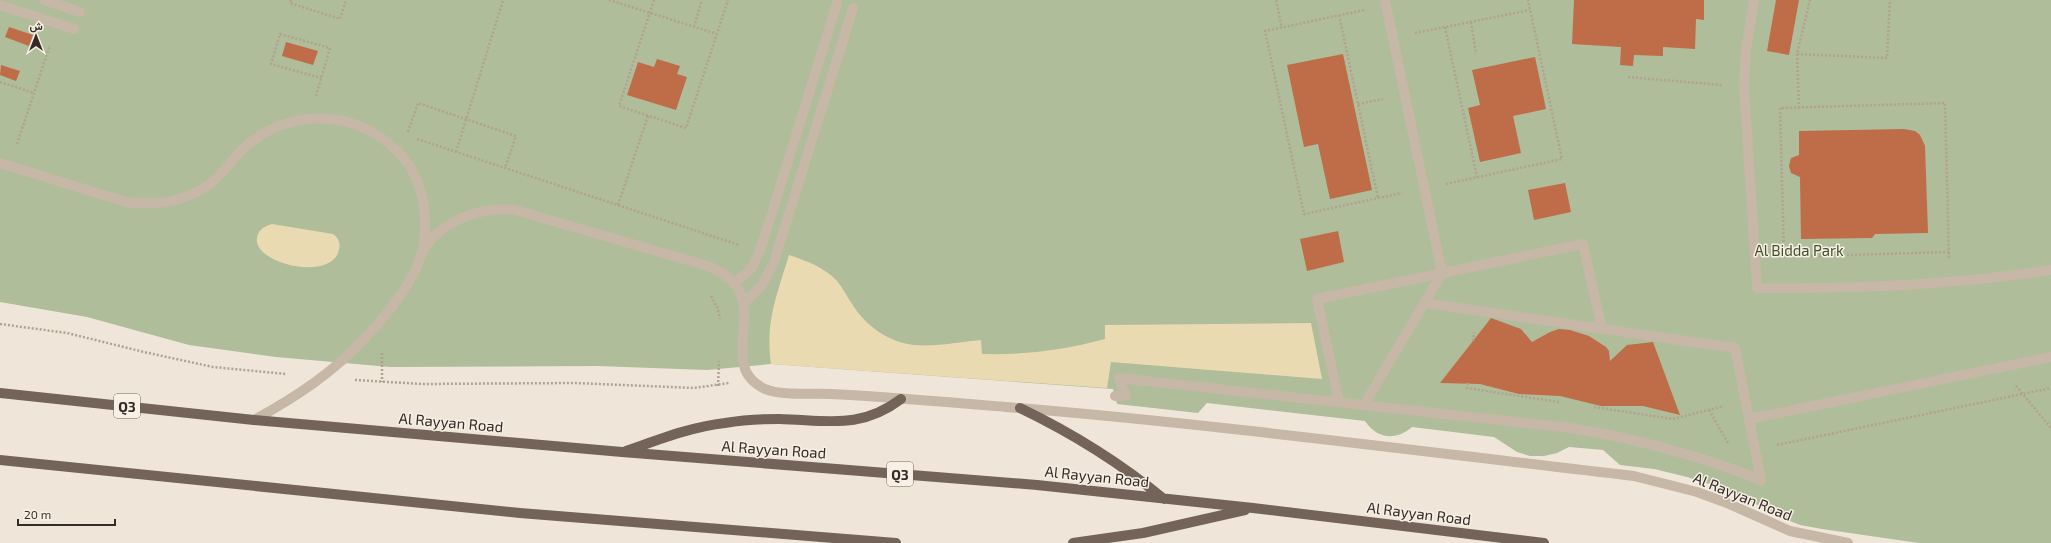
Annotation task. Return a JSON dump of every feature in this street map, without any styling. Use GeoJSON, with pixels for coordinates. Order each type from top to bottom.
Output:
{"type":"FeatureCollection","features":[{"type":"Feature","properties":{"kind":"main road","name":"Al Rayyan Road"},"geometry":{"type":"LineString","coordinates":[[0,392],[254,420],[622,452],[1037,485],[1253,508],[1544,543]]}},
{"type":"Feature","properties":{"kind":"main road"},"geometry":{"type":"LineString","coordinates":[[622,452],[670,435],[724,423],[780,419],[830,422],[860,420],[889,408],[901,398]]}},
{"type":"Feature","properties":{"kind":"main road"},"geometry":{"type":"LineString","coordinates":[[1020,408],[1051,423],[1110,457],[1164,499]]}},
{"type":"Feature","properties":{"kind":"main road"},"geometry":{"type":"LineString","coordinates":[[0,460],[513,513],[896,543]]}},
{"type":"Feature","properties":{"kind":"main road"},"geometry":{"type":"LineString","coordinates":[[1073,543],[1143,533],[1253,508]]}},
{"type":"Feature","properties":{"kind":"street"},"geometry":{"type":"LineString","coordinates":[[44,0],[80,12]]}},
{"type":"Feature","properties":{"kind":"street"},"geometry":{"type":"LineString","coordinates":[[1364,405],[1442,273],[1385,0]]}},
{"type":"Feature","properties":{"kind":"street"},"geometry":{"type":"LineString","coordinates":[[1754,0],[1747,44],[1744,86],[1757,288],[1830,289],[1903,286],[1976,280],[2051,270]]}},
{"type":"Feature","properties":{"kind":"street"},"geometry":{"type":"LineString","coordinates":[[735,283],[752,268],[761,248],[837,3]]}},
{"type":"Feature","properties":{"kind":"street"},"geometry":{"type":"LineString","coordinates":[[0,5],[74,29]]}},
{"type":"Feature","properties":{"kind":"street"},"geometry":{"type":"LineString","coordinates":[[744,303],[762,285],[774,262],[853,8]]}},
{"type":"Feature","properties":{"kind":"street"},"geometry":{"type":"LineString","coordinates":[[5,164],[126,202],[146,205],[166,203],[185,198],[203,189],[219,177],[244,148],[258,136],[274,127],[310,118],[330,118],[350,122],[370,130],[387,141],[402,156],[413,172],[421,191],[426,211],[426,231],[423,251],[415,271],[386,313],[346,358],[322,378],[290,400],[254,420]]}},
{"type":"Feature","properties":{"kind":"street"},"geometry":{"type":"LineString","coordinates":[[423,251],[439,232],[461,218],[486,210],[515,210],[708,266],[728,275],[741,292],[744,303],[742,355],[744,366],[749,376]]}},
{"type":"Feature","properties":{"kind":"street"},"geometry":{"type":"LineString","coordinates":[[1339,402],[1317,299],[1583,244],[1602,329]]}},
{"type":"Feature","properties":{"kind":"street"},"geometry":{"type":"LineString","coordinates":[[1115,396],[1126,396],[1119,378],[1571,428],[1610,434],[1693,455],[1761,480],[1735,348],[1424,304]]}},
{"type":"Feature","properties":{"kind":"street"},"geometry":{"type":"LineString","coordinates":[[1749,419],[2051,357]]}},
{"type":"Feature","properties":{"kind":"street","name":"Al Rayyan Road"},"geometry":{"type":"LineString","coordinates":[[749,376],[756,383],[775,392],[901,398],[1020,408],[1634,476],[1697,492],[1727,503],[1790,531],[1848,543]]}},
{"type":"Feature","properties":{"kind":"path"},"geometry":{"type":"LineString","coordinates":[[291,0],[290,3],[340,19],[346,0]]}},
{"type":"Feature","properties":{"kind":"path"},"geometry":{"type":"LineString","coordinates":[[456,152],[503,0]]}},
{"type":"Feature","properties":{"kind":"path"},"geometry":{"type":"LineString","coordinates":[[609,0],[717,34]]}},
{"type":"Feature","properties":{"kind":"path"},"geometry":{"type":"LineString","coordinates":[[654,0],[619,106],[686,128],[728,0]]}},
{"type":"Feature","properties":{"kind":"path"},"geometry":{"type":"LineString","coordinates":[[694,27],[702,0]]}},
{"type":"Feature","properties":{"kind":"path"},"geometry":{"type":"LineString","coordinates":[[1276,0],[1282,28]]}},
{"type":"Feature","properties":{"kind":"path"},"geometry":{"type":"LineString","coordinates":[[1799,108],[1797,54],[1810,0]]}},
{"type":"Feature","properties":{"kind":"path"},"geometry":{"type":"LineString","coordinates":[[1797,54],[1887,58],[1890,0]]}},
{"type":"Feature","properties":{"kind":"path"},"geometry":{"type":"LineString","coordinates":[[1392,38],[1530,10]]}},
{"type":"Feature","properties":{"kind":"path"},"geometry":{"type":"LineString","coordinates":[[1340,15],[1378,198]]}},
{"type":"Feature","properties":{"kind":"path"},"geometry":{"type":"LineString","coordinates":[[1470,22],[1476,54]]}},
{"type":"Feature","properties":{"kind":"path"},"geometry":{"type":"LineString","coordinates":[[1446,27],[1477,177]]}},
{"type":"Feature","properties":{"kind":"path"},"geometry":{"type":"LineString","coordinates":[[310,118],[330,48],[280,34],[271,64],[321,78]]}},
{"type":"Feature","properties":{"kind":"path"},"geometry":{"type":"LineString","coordinates":[[5,164],[34,93],[51,42]]}},
{"type":"Feature","properties":{"kind":"path"},"geometry":{"type":"LineString","coordinates":[[1628,77],[1744,86]]}},
{"type":"Feature","properties":{"kind":"path"},"geometry":{"type":"LineString","coordinates":[[0,82],[34,93]]}},
{"type":"Feature","properties":{"kind":"path"},"geometry":{"type":"LineString","coordinates":[[407,136],[418,103],[516,136],[505,168]]}},
{"type":"Feature","properties":{"kind":"path"},"geometry":{"type":"LineString","coordinates":[[1945,103],[1949,252],[1784,257],[1780,108],[1799,108],[1945,103]]}},
{"type":"Feature","properties":{"kind":"path"},"geometry":{"type":"LineString","coordinates":[[618,205],[648,116]]}},
{"type":"Feature","properties":{"kind":"path"},"geometry":{"type":"LineString","coordinates":[[412,137],[742,246]]}},
{"type":"Feature","properties":{"kind":"path"},"geometry":{"type":"LineString","coordinates":[[708,292],[717,307],[720,325]]}},
{"type":"Feature","properties":{"kind":"path"},"geometry":{"type":"LineString","coordinates":[[0,324],[67,333],[213,367],[322,378],[382,382],[582,384],[694,388],[718,386],[749,376]]}},
{"type":"Feature","properties":{"kind":"path"},"geometry":{"type":"LineString","coordinates":[[382,349],[382,382]]}},
{"type":"Feature","properties":{"kind":"path"},"geometry":{"type":"LineString","coordinates":[[718,386],[719,354]]}},
{"type":"Feature","properties":{"kind":"path"},"geometry":{"type":"LineString","coordinates":[[2001,367],[2051,428]]}},
{"type":"Feature","properties":{"kind":"path"},"geometry":{"type":"LineString","coordinates":[[1468,383],[1467,388],[1560,402]]}},
{"type":"Feature","properties":{"kind":"path"},"geometry":{"type":"LineString","coordinates":[[1755,449],[2051,388]]}},
{"type":"Feature","properties":{"kind":"path"},"geometry":{"type":"LineString","coordinates":[[1590,407],[1673,419],[1745,401]]}},
{"type":"Feature","properties":{"kind":"path"},"geometry":{"type":"LineString","coordinates":[[1709,410],[1729,445]]}},
{"type":"Feature","properties":{"kind":"green space","name":"Al Bidda Park"},"geometry":{"type":"Polygon","coordinates":[[[0,0],[2051,0],[2051,543],[1919,543],[1822,529],[1800,525],[1780,517],[1719,487],[1654,469],[1620,465],[1603,450],[1569,447],[1557,453],[1544,456],[1530,456],[1517,452],[1494,437],[1412,427],[1406,432],[1393,436],[1387,436],[1375,432],[1365,421],[1207,403],[1198,413],[1117,404],[1113,389],[771,364],[707,370],[597,366],[390,367],[276,357],[189,345],[87,317],[0,302],[0,0]]]}},
{"type":"Feature","properties":{"kind":"sand"},"geometry":{"type":"Polygon","coordinates":[[[272,224],[333,234],[339,242],[338,253],[331,262],[319,266],[305,267],[289,265],[275,260],[264,253],[258,244],[259,232],[272,224]]]}},
{"type":"Feature","properties":{"kind":"sand"},"geometry":{"type":"Polygon","coordinates":[[[789,255],[809,262],[827,272],[837,281],[858,312],[871,326],[887,337],[904,343],[914,345],[931,345],[981,340],[982,354],[1014,354],[1059,349],[1105,339],[1105,325],[1311,323],[1322,379],[1111,362],[1107,388],[771,364],[770,335],[773,309],[789,255]]]}},
{"type":"Feature","properties":{"kind":"building"},"geometry":{"type":"Polygon","coordinates":[[[1574,0],[1704,0],[1704,20],[1696,19],[1695,49],[1663,47],[1663,56],[1634,55],[1633,66],[1620,65],[1621,47],[1572,44],[1574,0]]]}},
{"type":"Feature","properties":{"kind":"building"},"geometry":{"type":"Polygon","coordinates":[[[1776,0],[1799,0],[1789,55],[1767,51],[1776,0]]]}},
{"type":"Feature","properties":{"kind":"building"},"geometry":{"type":"Polygon","coordinates":[[[9,27],[33,35],[29,46],[5,37],[9,27]]]}},
{"type":"Feature","properties":{"kind":"building"},"geometry":{"type":"Polygon","coordinates":[[[286,42],[318,51],[313,65],[282,56],[286,42]]]}},
{"type":"Feature","properties":{"kind":"building"},"geometry":{"type":"Polygon","coordinates":[[[1343,54],[1372,190],[1330,199],[1318,144],[1304,147],[1287,65],[1343,54]]]}},
{"type":"Feature","properties":{"kind":"building"},"geometry":{"type":"Polygon","coordinates":[[[1535,57],[1546,109],[1513,116],[1521,153],[1480,162],[1468,108],[1480,105],[1472,70],[1535,57]]]}},
{"type":"Feature","properties":{"kind":"building"},"geometry":{"type":"Polygon","coordinates":[[[657,59],[680,66],[677,74],[687,77],[676,110],[627,95],[638,62],[654,67],[657,59]]]}},
{"type":"Feature","properties":{"kind":"building"},"geometry":{"type":"Polygon","coordinates":[[[1,65],[20,71],[16,81],[0,75],[1,65]]]}},
{"type":"Feature","properties":{"kind":"building"},"geometry":{"type":"Polygon","coordinates":[[[1904,129],[1915,131],[1920,135],[1925,146],[1928,233],[1875,234],[1872,238],[1801,239],[1800,177],[1791,173],[1789,166],[1791,158],[1799,155],[1799,131],[1904,129]]]}},
{"type":"Feature","properties":{"kind":"building"},"geometry":{"type":"Polygon","coordinates":[[[1565,183],[1571,212],[1534,220],[1528,190],[1565,183]]]}},
{"type":"Feature","properties":{"kind":"building"},"geometry":{"type":"Polygon","coordinates":[[[1338,231],[1344,262],[1307,271],[1300,239],[1338,231]]]}},
{"type":"Feature","properties":{"kind":"building"},"geometry":{"type":"Polygon","coordinates":[[[1491,318],[1521,329],[1532,342],[1550,332],[1559,329],[1570,330],[1589,336],[1606,347],[1609,351],[1610,361],[1627,345],[1653,342],[1680,415],[1643,406],[1601,406],[1560,396],[1519,394],[1480,384],[1440,383],[1491,318]]]}}]}
